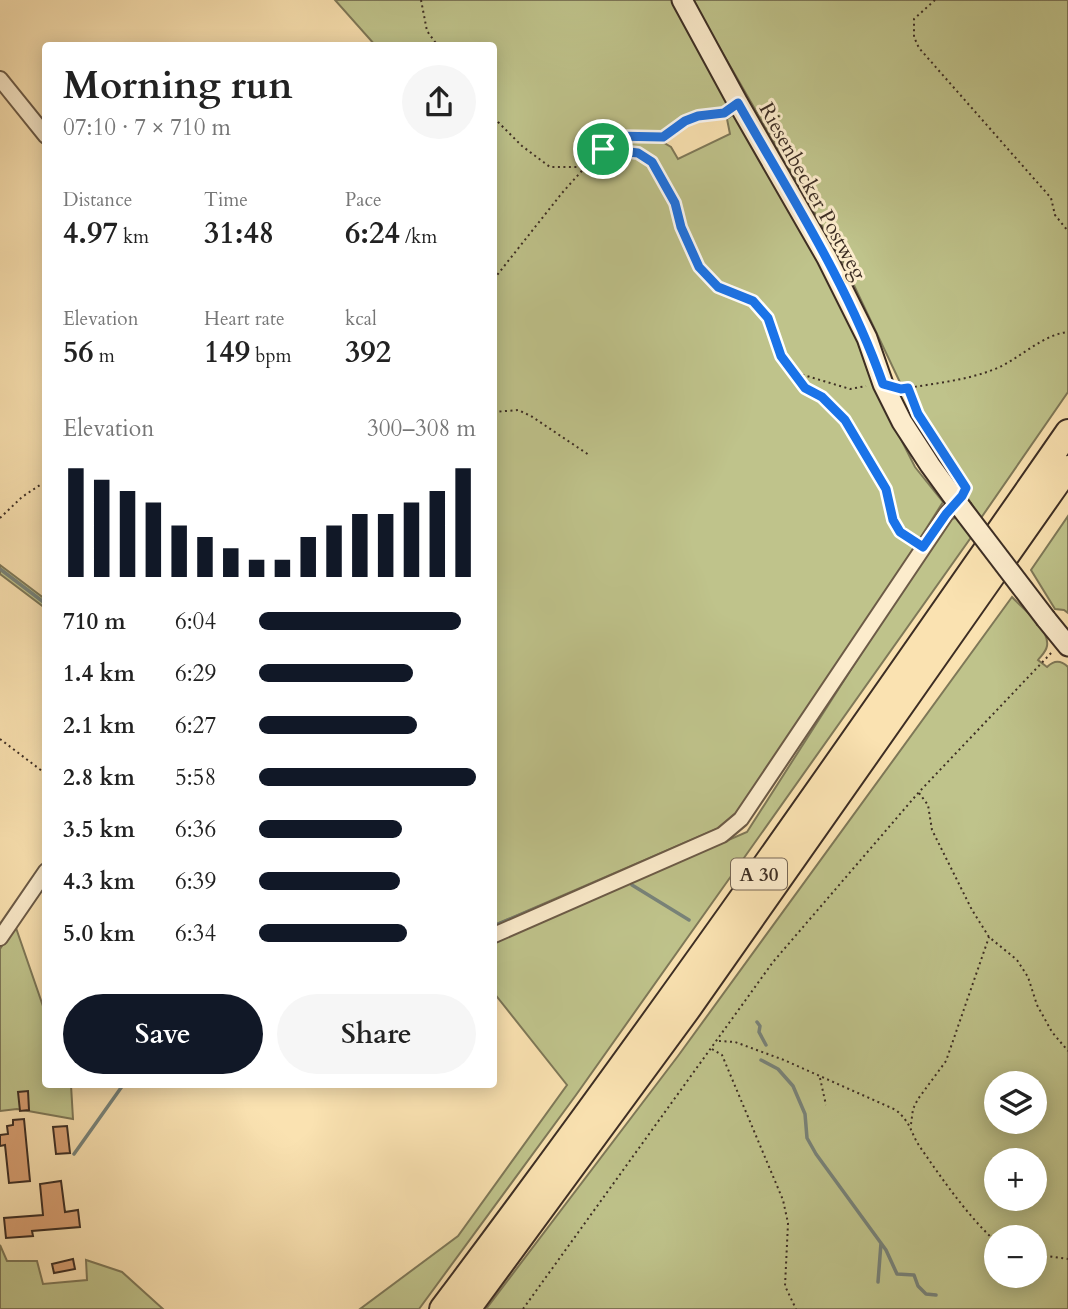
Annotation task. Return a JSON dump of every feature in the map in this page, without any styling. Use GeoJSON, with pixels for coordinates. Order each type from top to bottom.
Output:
{"type":"FeatureCollection","features":[{"type":"Feature","properties":{"kind":"highway","name":"A 30"},"geometry":{"type":"LineString","coordinates":[[442,1309],[692,968],[1068,432]]}},
{"type":"Feature","properties":{"kind":"highway","name":"A 30"},"geometry":{"type":"LineString","coordinates":[[468,1309],[689,1008],[1068,468]]}},
{"type":"Feature","properties":{"kind":"street","name":"Riesenbecker Postweg"},"geometry":{"type":"LineString","coordinates":[[682,0],[827,258],[867,338],[883,384],[914,442],[1065,643]]}},
{"type":"Feature","properties":{"kind":"street"},"geometry":{"type":"LineString","coordinates":[[0,79],[42,131]]}},
{"type":"Feature","properties":{"kind":"street"},"geometry":{"type":"LineString","coordinates":[[497,934],[722,835],[741,819],[946,514],[960,506]]}},
{"type":"Feature","properties":{"kind":"street"},"geometry":{"type":"LineString","coordinates":[[0,938],[42,877]]}},
{"type":"Feature","properties":{"kind":"path"},"geometry":{"type":"LineString","coordinates":[[421,0],[428,31],[435,42]]}},
{"type":"Feature","properties":{"kind":"path"},"geometry":{"type":"LineString","coordinates":[[935,0],[914,19],[914,37],[919,48],[1051,198],[1055,215],[1068,231]]}},
{"type":"Feature","properties":{"kind":"path"},"geometry":{"type":"LineString","coordinates":[[497,275],[562,193],[613,136],[663,137],[685,121],[698,116],[724,113],[738,103]]}},
{"type":"Feature","properties":{"kind":"path"},"geometry":{"type":"LineString","coordinates":[[497,121],[522,146],[550,167],[586,167]]}},
{"type":"Feature","properties":{"kind":"path"},"geometry":{"type":"LineString","coordinates":[[603,149],[638,153],[652,162],[675,203],[681,227],[699,267],[718,287],[753,301],[768,318],[781,356],[805,388],[822,397],[845,420],[886,489],[893,520],[900,532],[923,547]]}},
{"type":"Feature","properties":{"kind":"path"},"geometry":{"type":"LineString","coordinates":[[795,373],[850,389],[883,384],[908,388],[973,376],[996,368],[1056,333],[1068,331]]}},
{"type":"Feature","properties":{"kind":"path"},"geometry":{"type":"LineString","coordinates":[[908,388],[918,414],[959,477]]}},
{"type":"Feature","properties":{"kind":"path"},"geometry":{"type":"LineString","coordinates":[[497,412],[518,411],[531,416],[589,455]]}},
{"type":"Feature","properties":{"kind":"path"},"geometry":{"type":"LineString","coordinates":[[0,518],[22,497],[42,484]]}},
{"type":"Feature","properties":{"kind":"path"},"geometry":{"type":"LineString","coordinates":[[525,1308],[685,1082],[718,1041],[732,1016],[781,953],[919,792],[1065,643]]}},
{"type":"Feature","properties":{"kind":"path"},"geometry":{"type":"LineString","coordinates":[[0,739],[42,771]]}},
{"type":"Feature","properties":{"kind":"path"},"geometry":{"type":"LineString","coordinates":[[919,792],[928,806],[932,830],[989,937],[1017,960],[1028,977],[1037,1005],[1052,1032],[1068,1051]]}},
{"type":"Feature","properties":{"kind":"path"},"geometry":{"type":"LineString","coordinates":[[910,1125],[918,1099],[946,1061],[989,937]]}},
{"type":"Feature","properties":{"kind":"path"},"geometry":{"type":"LineString","coordinates":[[718,1041],[735,1042],[754,1048],[897,1110],[910,1125],[917,1142],[956,1199],[984,1229]]}},
{"type":"Feature","properties":{"kind":"path"},"geometry":{"type":"LineString","coordinates":[[712,1048],[722,1055],[783,1199],[788,1223],[785,1286],[796,1309]]}},
{"type":"Feature","properties":{"kind":"path"},"geometry":{"type":"LineString","coordinates":[[820,1077],[826,1105]]}},
{"type":"Feature","properties":{"kind":"path"},"geometry":{"type":"LineString","coordinates":[[1047,1256],[1068,1259]]}},
{"type":"Feature","properties":{"kind":"green space"},"geometry":{"type":"Polygon","coordinates":[[[335,0],[674,0],[731,102],[714,112],[674,123],[666,130],[661,141],[671,147],[678,159],[730,134],[727,119],[737,112],[858,332],[876,390],[915,467],[943,502],[819,698],[741,812],[719,828],[497,924],[497,42],[372,42],[335,0]]]}},
{"type":"Feature","properties":{"kind":"green space"},"geometry":{"type":"Polygon","coordinates":[[[692,0],[1068,0],[1068,392],[981,518],[924,433],[842,260],[692,0]]]}},
{"type":"Feature","properties":{"kind":"green space"},"geometry":{"type":"Polygon","coordinates":[[[1068,516],[1068,613],[1055,609],[1031,570],[1068,516]]]}},
{"type":"Feature","properties":{"kind":"green space"},"geometry":{"type":"Polygon","coordinates":[[[958,517],[972,536],[576,1095],[419,1309],[360,1309],[458,1236],[567,1085],[497,997],[497,941],[747,832],[946,521],[958,517]]]}},
{"type":"Feature","properties":{"kind":"green space"},"geometry":{"type":"Polygon","coordinates":[[[0,565],[42,597],[42,606],[0,574],[0,565]]]}},
{"type":"Feature","properties":{"kind":"green space"},"geometry":{"type":"Polygon","coordinates":[[[1012,597],[1035,620],[1047,640],[1045,652],[1038,660],[1047,667],[1058,662],[1068,667],[1068,1309],[486,1309],[678,1056],[1012,597]]]}},
{"type":"Feature","properties":{"kind":"green space"},"geometry":{"type":"Polygon","coordinates":[[[15,925],[42,1003],[42,1088],[71,1088],[73,1119],[17,1109],[0,1111],[0,949],[15,925]]]}},
{"type":"Feature","properties":{"kind":"green space"},"geometry":{"type":"Polygon","coordinates":[[[0,1245],[7,1261],[37,1261],[43,1284],[87,1280],[86,1260],[122,1272],[163,1309],[0,1309],[0,1245]]]}},
{"type":"Feature","properties":{"kind":"building"},"geometry":{"type":"Polygon","coordinates":[[[28,1091],[29,1110],[20,1111],[18,1092],[28,1091]]]}},
{"type":"Feature","properties":{"kind":"building"},"geometry":{"type":"Polygon","coordinates":[[[24,1119],[30,1181],[9,1183],[5,1145],[0,1146],[0,1135],[8,1134],[7,1126],[13,1125],[13,1120],[24,1119]]]}},
{"type":"Feature","properties":{"kind":"building"},"geometry":{"type":"Polygon","coordinates":[[[67,1126],[70,1153],[56,1154],[53,1127],[67,1126]]]}},
{"type":"Feature","properties":{"kind":"building"},"geometry":{"type":"Polygon","coordinates":[[[61,1181],[65,1212],[78,1210],[80,1227],[32,1231],[33,1236],[6,1238],[4,1218],[43,1215],[40,1184],[61,1181]]]}},
{"type":"Feature","properties":{"kind":"building"},"geometry":{"type":"Polygon","coordinates":[[[73,1259],[75,1269],[54,1273],[52,1264],[73,1259]]]}},
{"type":"Feature","properties":{"kind":"waterway"},"geometry":{"type":"LineString","coordinates":[[0,569],[42,601]]}},
{"type":"Feature","properties":{"kind":"waterway"},"geometry":{"type":"LineString","coordinates":[[632,885],[689,920]]}},
{"type":"Feature","properties":{"kind":"waterway"},"geometry":{"type":"LineString","coordinates":[[497,925],[587,887]]}},
{"type":"Feature","properties":{"kind":"waterway"},"geometry":{"type":"LineString","coordinates":[[757,1022],[766,1045]]}},
{"type":"Feature","properties":{"kind":"waterway"},"geometry":{"type":"LineString","coordinates":[[761,1060],[778,1069],[793,1086],[805,1114],[807,1138],[886,1250],[897,1274],[914,1275],[918,1286],[926,1294],[936,1295]]}},
{"type":"Feature","properties":{"kind":"waterway"},"geometry":{"type":"LineString","coordinates":[[74,1154],[121,1088]]}},
{"type":"Feature","properties":{"kind":"waterway"},"geometry":{"type":"LineString","coordinates":[[878,1282],[881,1243]]}},
{"type":"Feature","properties":{"kind":"route"},"geometry":{"type":"LineString","coordinates":[[738,103],[827,258],[867,338],[883,384],[908,388],[918,414],[966,488],[923,547],[900,532],[893,520],[886,489],[845,420],[822,397],[805,388],[781,356],[768,318],[753,301],[718,287],[699,267],[681,227],[675,203],[652,162],[638,153],[603,149],[613,136],[663,137],[685,121],[698,116],[724,113],[738,103]]}}]}
